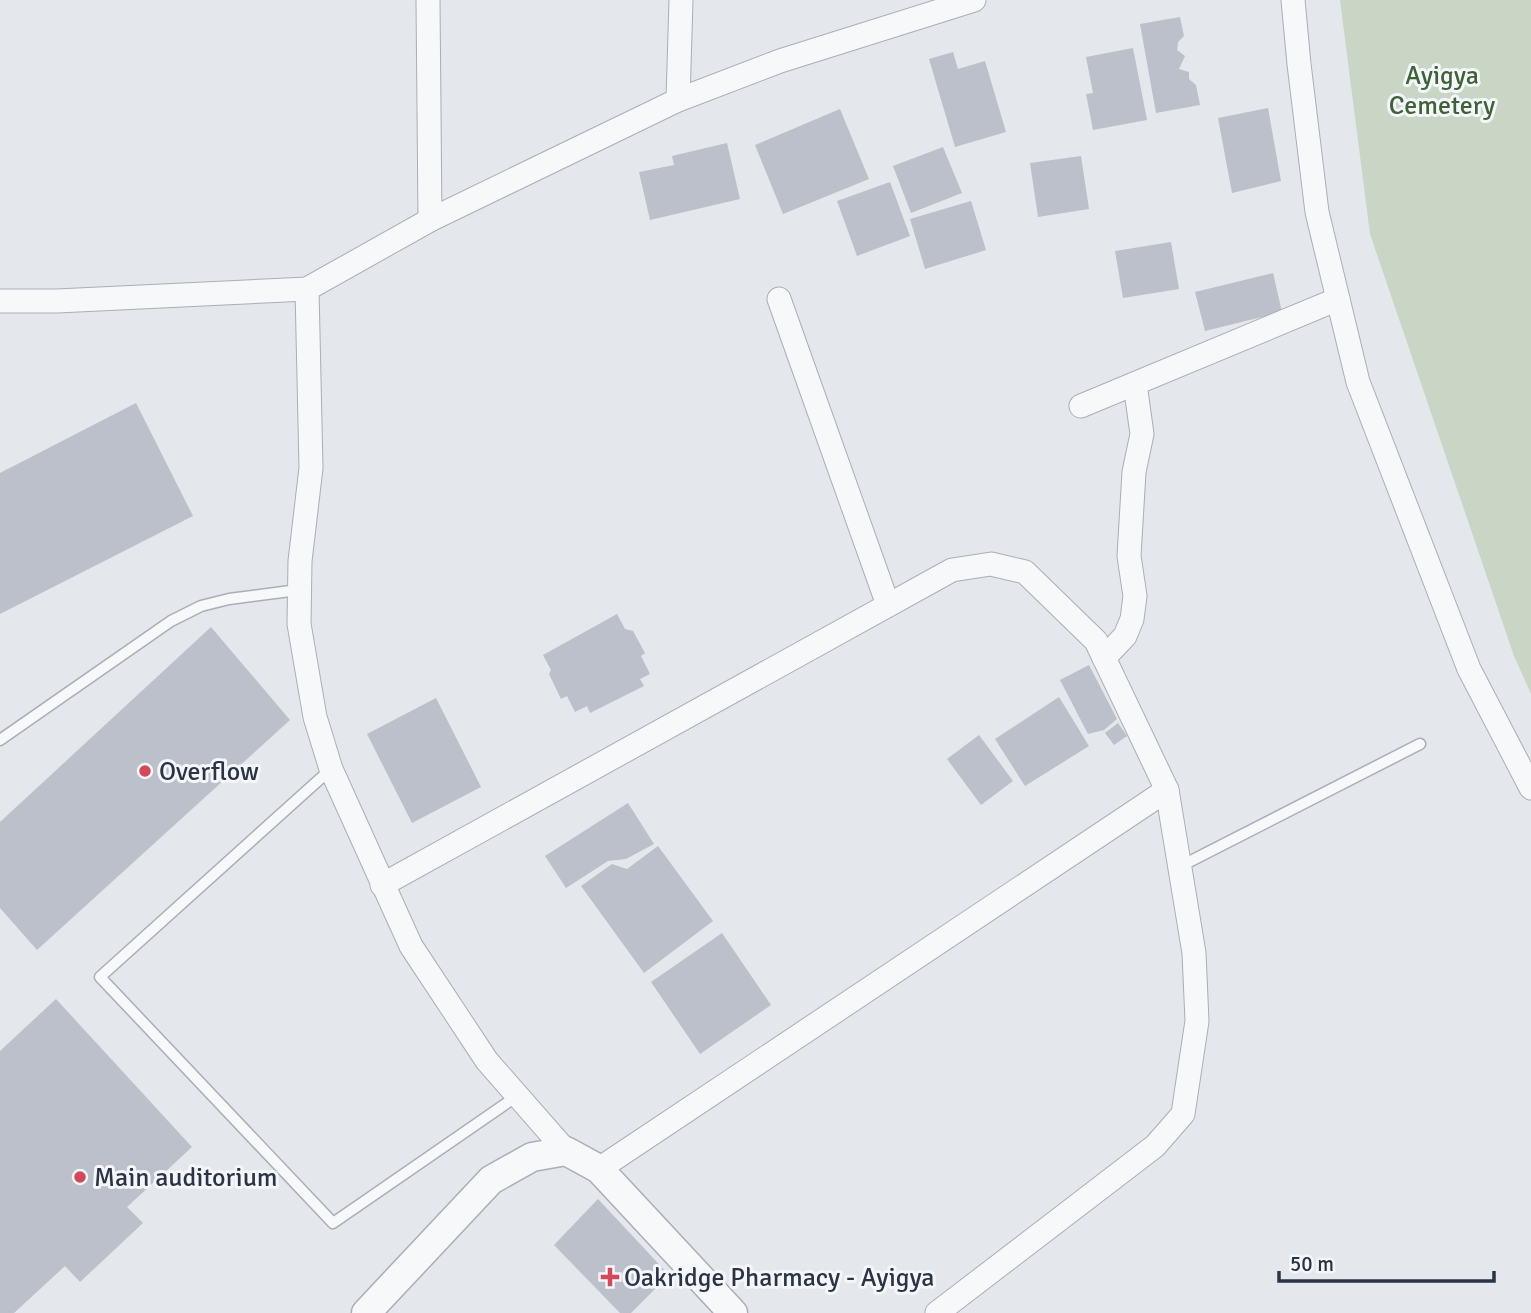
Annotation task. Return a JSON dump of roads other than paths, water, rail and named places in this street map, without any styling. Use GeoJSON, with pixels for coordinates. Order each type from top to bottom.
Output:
{"type":"FeatureCollection","features":[{"type":"Feature","properties":{"kind":"street"},"geometry":{"type":"LineString","coordinates":[[428,0],[430,220]]}},
{"type":"Feature","properties":{"kind":"street"},"geometry":{"type":"LineString","coordinates":[[678,100],[681,0]]}},
{"type":"Feature","properties":{"kind":"street"},"geometry":{"type":"LineString","coordinates":[[0,301],[57,301],[307,289],[430,220],[678,100],[780,61],[974,0]]}},
{"type":"Feature","properties":{"kind":"street"},"geometry":{"type":"LineString","coordinates":[[1293,0],[1317,212],[1358,382],[1469,669],[1531,788]]}},
{"type":"Feature","properties":{"kind":"street"},"geometry":{"type":"LineString","coordinates":[[307,289],[311,468],[298,590],[299,624],[315,717],[331,769],[411,946],[487,1061],[566,1151],[599,1168],[733,1313]]}},
{"type":"Feature","properties":{"kind":"street"},"geometry":{"type":"LineString","coordinates":[[779,299],[888,605]]}},
{"type":"Feature","properties":{"kind":"street"},"geometry":{"type":"LineString","coordinates":[[1081,406],[1338,299]]}},
{"type":"Feature","properties":{"kind":"street"},"geometry":{"type":"LineString","coordinates":[[1104,658],[1125,636],[1132,619],[1135,596],[1129,556],[1134,472],[1142,434],[1135,384]]}},
{"type":"Feature","properties":{"kind":"street"},"geometry":{"type":"LineString","coordinates":[[382,885],[952,570],[991,564],[1025,572],[1096,641],[1167,790],[1194,953],[1197,1021],[1183,1114],[1155,1146],[937,1313]]}},
{"type":"Feature","properties":{"kind":"street"},"geometry":{"type":"LineString","coordinates":[[599,1168],[1167,790]]}},
{"type":"Feature","properties":{"kind":"street"},"geometry":{"type":"LineString","coordinates":[[366,1313],[491,1180],[532,1157],[566,1151]]}},
{"type":"Feature","properties":{"kind":"lane"},"geometry":{"type":"LineString","coordinates":[[0,740],[171,621],[201,606],[229,599],[298,590]]}},
{"type":"Feature","properties":{"kind":"lane"},"geometry":{"type":"LineString","coordinates":[[1179,867],[1420,744]]}},
{"type":"Feature","properties":{"kind":"lane"},"geometry":{"type":"LineString","coordinates":[[331,769],[100,977],[333,1223],[517,1096]]}},
{"type":"Feature","properties":{"kind":"place","name":"Overflow"},"geometry":{"type":"Point","coordinates":[145,771]}},
{"type":"Feature","properties":{"kind":"place","name":"Main auditorium"},"geometry":{"type":"Point","coordinates":[80,1177]}},
{"type":"Feature","properties":{"kind":"place","name":"Oakridge Pharmacy - Ayigya"},"geometry":{"type":"Point","coordinates":[610,1277]}},
{"type":"Feature","properties":{"kind":"park label","name":"Ayigya Cemetery"},"geometry":{"type":"Point","coordinates":[1442,90]}}]}
